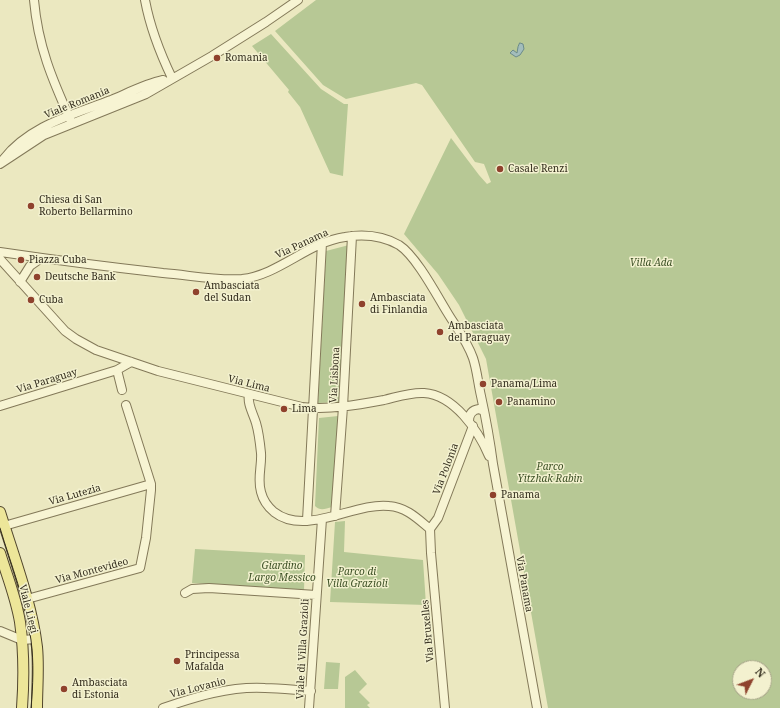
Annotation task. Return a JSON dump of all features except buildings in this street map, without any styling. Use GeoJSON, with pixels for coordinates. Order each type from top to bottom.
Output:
{"type":"FeatureCollection","features":[{"type":"Feature","properties":{"kind":"main road","name":"Viale Liegi"},"geometry":{"type":"LineString","coordinates":[[0,512],[27,599],[36,639],[38,664],[37,708]]}},
{"type":"Feature","properties":{"kind":"main road","name":"Viale Liegi"},"geometry":{"type":"LineString","coordinates":[[0,553],[17,610],[22,640],[22,708]]}},
{"type":"Feature","properties":{"kind":"street"},"geometry":{"type":"LineString","coordinates":[[34,0],[37,25],[43,51],[55,86],[70,120]]}},
{"type":"Feature","properties":{"kind":"street"},"geometry":{"type":"LineString","coordinates":[[145,0],[148,17],[157,44],[172,78]]}},
{"type":"Feature","properties":{"kind":"street","name":"Viale Romania"},"geometry":{"type":"LineString","coordinates":[[0,164],[13,157],[39,138],[70,120],[146,94],[212,56],[298,0]]}},
{"type":"Feature","properties":{"kind":"street","name":"Via Lisbona"},"geometry":{"type":"LineString","coordinates":[[335,516],[343,407],[352,236]]}},
{"type":"Feature","properties":{"kind":"street","name":"Via Panama"},"geometry":{"type":"LineString","coordinates":[[40,259],[235,279],[247,278],[261,274],[322,243],[337,238],[370,236],[382,238],[401,246],[412,258],[469,348],[474,363],[537,708]]}},
{"type":"Feature","properties":{"kind":"street","name":"Via Lisbona"},"geometry":{"type":"LineString","coordinates":[[307,520],[322,243]]}},
{"type":"Feature","properties":{"kind":"street"},"geometry":{"type":"LineString","coordinates":[[0,252],[40,259]]}},
{"type":"Feature","properties":{"kind":"street"},"geometry":{"type":"LineString","coordinates":[[0,259],[20,282],[30,266],[40,259]]}},
{"type":"Feature","properties":{"kind":"street","name":"Via Lima"},"geometry":{"type":"LineString","coordinates":[[20,282],[65,331],[76,339],[104,353],[158,371],[302,407],[313,408],[343,407],[414,394],[424,393],[433,395],[449,403],[471,424],[485,446],[493,464]]}},
{"type":"Feature","properties":{"kind":"street","name":"Via Paraguay"},"geometry":{"type":"LineString","coordinates":[[0,406],[116,370],[130,362]]}},
{"type":"Feature","properties":{"kind":"street"},"geometry":{"type":"LineString","coordinates":[[116,370],[122,390]]}},
{"type":"Feature","properties":{"kind":"street"},"geometry":{"type":"LineString","coordinates":[[249,394],[249,403],[260,440],[260,486],[262,497],[272,510],[282,517],[292,520],[307,520],[322,519],[364,508],[384,505],[400,508],[418,519],[430,529]]}},
{"type":"Feature","properties":{"kind":"street","name":"Via Montevideo"},"geometry":{"type":"LineString","coordinates":[[27,599],[140,568],[150,506],[151,484],[126,405]]}},
{"type":"Feature","properties":{"kind":"street"},"geometry":{"type":"LineString","coordinates":[[471,424],[479,426],[482,425],[482,413]]}},
{"type":"Feature","properties":{"kind":"street","name":"Via Polonia"},"geometry":{"type":"LineString","coordinates":[[430,529],[438,518],[471,424],[469,415],[482,413]]}},
{"type":"Feature","properties":{"kind":"street","name":"Via Lutezia"},"geometry":{"type":"LineString","coordinates":[[4,526],[151,484]]}},
{"type":"Feature","properties":{"kind":"street","name":"Viale di Villa Grazioli"},"geometry":{"type":"LineString","coordinates":[[309,708],[322,519]]}},
{"type":"Feature","properties":{"kind":"street","name":"Via Bruxelles"},"geometry":{"type":"LineString","coordinates":[[430,529],[445,708]]}},
{"type":"Feature","properties":{"kind":"street"},"geometry":{"type":"LineString","coordinates":[[185,593],[192,588],[209,588],[316,595]]}},
{"type":"Feature","properties":{"kind":"street"},"geometry":{"type":"LineString","coordinates":[[0,631],[22,640],[36,639]]}},
{"type":"Feature","properties":{"kind":"street","name":"Via Lovanio"},"geometry":{"type":"LineString","coordinates":[[163,708],[208,694],[240,688],[264,687],[310,691]]}},
{"type":"Feature","properties":{"kind":"green space","name":"Villa Ada"},"geometry":{"type":"Polygon","coordinates":[[[316,0],[780,0],[780,708],[548,708],[486,359],[459,305],[438,274],[404,234],[451,138],[487,184],[491,182],[484,164],[475,162],[422,85],[416,83],[346,99],[323,85],[275,31],[316,0]]]}},
{"type":"Feature","properties":{"kind":"green space"},"geometry":{"type":"Polygon","coordinates":[[[271,34],[321,89],[344,104],[348,104],[343,176],[330,173],[300,107],[288,92],[289,90],[252,46],[271,34]]]}},
{"type":"Feature","properties":{"kind":"green space"},"geometry":{"type":"Polygon","coordinates":[[[349,245],[339,402],[318,403],[326,251],[349,245]]]}},
{"type":"Feature","properties":{"kind":"green space"},"geometry":{"type":"Polygon","coordinates":[[[338,416],[332,507],[321,509],[315,506],[319,418],[338,416]]]}},
{"type":"Feature","properties":{"kind":"green space","name":"Parco di Villa Grazioli"},"geometry":{"type":"Polygon","coordinates":[[[345,521],[344,552],[423,560],[426,605],[330,602],[335,522],[345,521]]]}},
{"type":"Feature","properties":{"kind":"green space","name":"Giardino Largo Messico"},"geometry":{"type":"Polygon","coordinates":[[[195,549],[305,555],[304,591],[192,583],[195,549]]]}},
{"type":"Feature","properties":{"kind":"green space"},"geometry":{"type":"Polygon","coordinates":[[[326,662],[340,663],[338,689],[324,689],[326,662]]]}},
{"type":"Feature","properties":{"kind":"green space"},"geometry":{"type":"Polygon","coordinates":[[[355,670],[367,684],[359,692],[370,703],[367,705],[370,708],[345,708],[345,677],[355,670]]]}},
{"type":"Feature","properties":{"kind":"water"},"geometry":{"type":"Polygon","coordinates":[[[520,43],[523,44],[524,49],[520,55],[516,57],[510,53],[513,50],[517,53],[520,43]]]}},
{"type":"Feature","properties":{"kind":"tram line"},"geometry":{"type":"LineString","coordinates":[[0,528],[22,598],[29,626],[33,666],[31,708]]}},
{"type":"Feature","properties":{"kind":"place","name":"Romania"},"geometry":{"type":"Point","coordinates":[217,58]}},
{"type":"Feature","properties":{"kind":"place","name":"Casale Renzi"},"geometry":{"type":"Point","coordinates":[500,169]}},
{"type":"Feature","properties":{"kind":"place","name":"Chiesa di San Roberto Bellarmino"},"geometry":{"type":"Point","coordinates":[31,206]}},
{"type":"Feature","properties":{"kind":"place","name":"Piazza Cuba"},"geometry":{"type":"Point","coordinates":[21,260]}},
{"type":"Feature","properties":{"kind":"place","name":"Deutsche Bank"},"geometry":{"type":"Point","coordinates":[37,277]}},
{"type":"Feature","properties":{"kind":"place","name":"Ambasciata del Sudan"},"geometry":{"type":"Point","coordinates":[196,292]}},
{"type":"Feature","properties":{"kind":"place","name":"Cuba"},"geometry":{"type":"Point","coordinates":[31,300]}},
{"type":"Feature","properties":{"kind":"place","name":"Ambasciata di Finlandia"},"geometry":{"type":"Point","coordinates":[362,304]}},
{"type":"Feature","properties":{"kind":"place","name":"Ambasciata del Paraguay"},"geometry":{"type":"Point","coordinates":[440,332]}},
{"type":"Feature","properties":{"kind":"place","name":"Panama/Lima"},"geometry":{"type":"Point","coordinates":[483,384]}},
{"type":"Feature","properties":{"kind":"place","name":"Panamino"},"geometry":{"type":"Point","coordinates":[499,402]}},
{"type":"Feature","properties":{"kind":"place","name":"Lima"},"geometry":{"type":"Point","coordinates":[284,409]}},
{"type":"Feature","properties":{"kind":"place","name":"Panama"},"geometry":{"type":"Point","coordinates":[493,495]}},
{"type":"Feature","properties":{"kind":"place","name":"Principessa Mafalda"},"geometry":{"type":"Point","coordinates":[177,661]}},
{"type":"Feature","properties":{"kind":"place","name":"Ambasciata di Estonia"},"geometry":{"type":"Point","coordinates":[64,689]}},
{"type":"Feature","properties":{"kind":"park label","name":"Parco Yitzhak Rabin"},"geometry":{"type":"Point","coordinates":[550,472]}}]}
